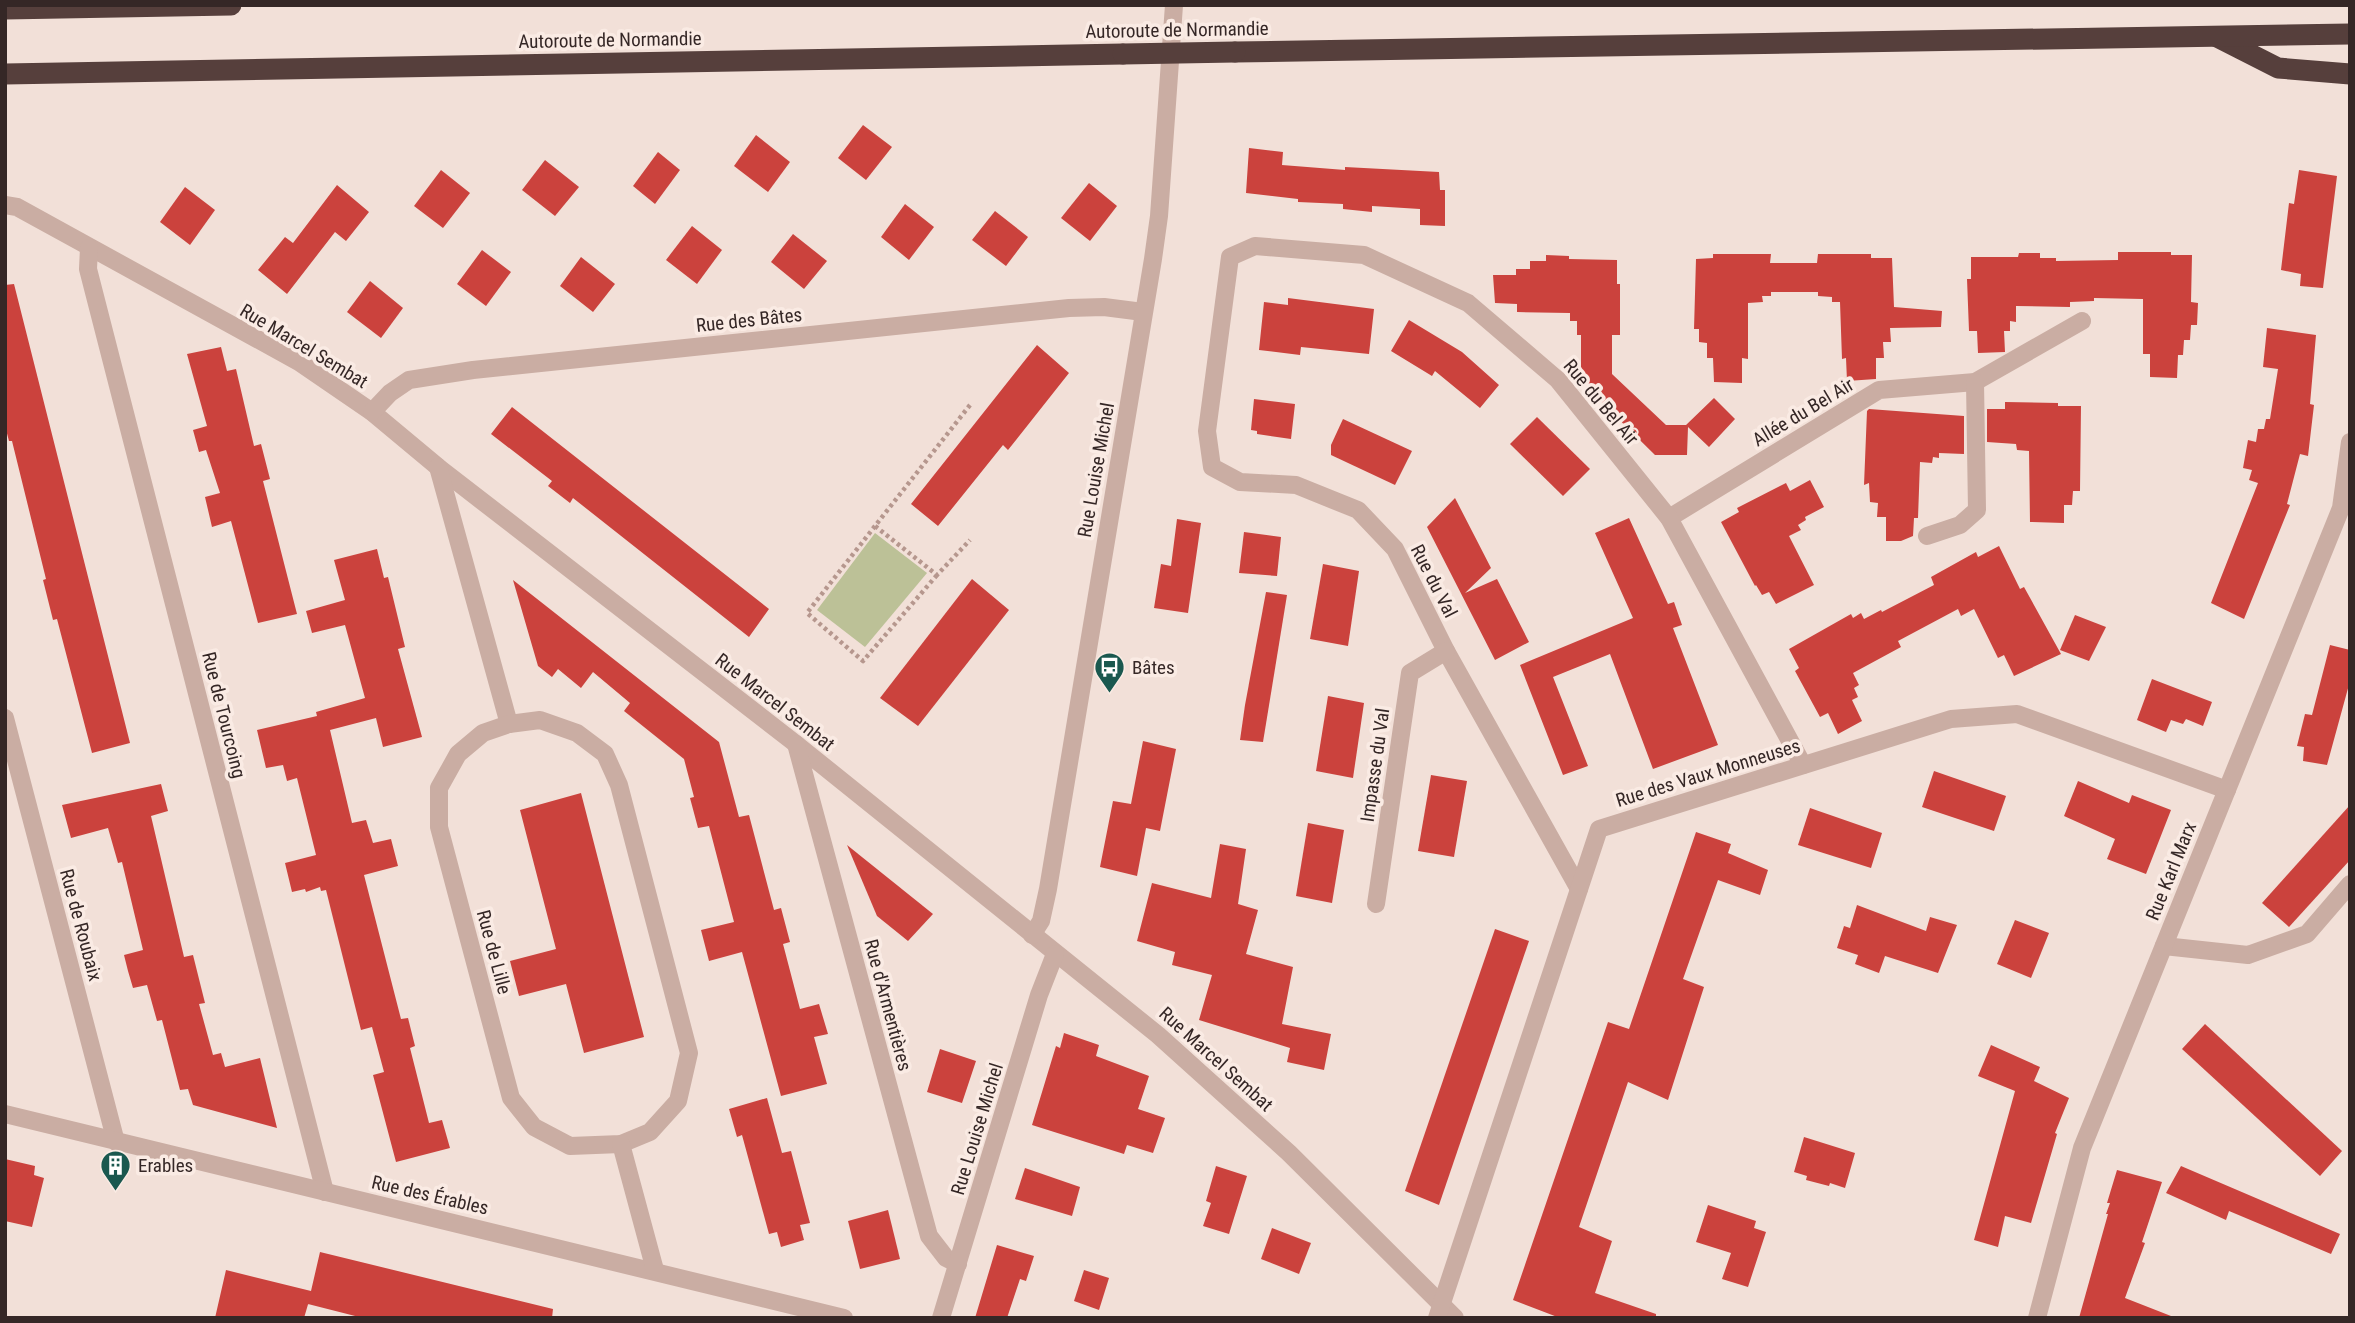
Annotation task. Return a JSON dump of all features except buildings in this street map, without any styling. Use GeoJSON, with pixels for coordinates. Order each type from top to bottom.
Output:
{"type":"FeatureCollection","features":[{"type":"Feature","properties":{"kind":"highway"},"geometry":{"type":"LineString","coordinates":[[5,9],[231,5]]}},
{"type":"Feature","properties":{"kind":"highway","name":"Autoroute de Normandie"},"geometry":{"type":"LineString","coordinates":[[5,74],[2350,34]]}},
{"type":"Feature","properties":{"kind":"highway"},"geometry":{"type":"LineString","coordinates":[[2212,35],[2278,68],[2350,74]]}},
{"type":"Feature","properties":{"kind":"street","name":"Rue Louise Michel"},"geometry":{"type":"LineString","coordinates":[[1032,936],[1041,921],[1048,889],[1159,216],[1174,5]]}},
{"type":"Feature","properties":{"kind":"street","name":"Rue Marcel Sembat"},"geometry":{"type":"LineString","coordinates":[[5,205],[17,207],[299,362],[372,412],[796,744],[1158,1035],[1279,1144],[1445,1313]]}},
{"type":"Feature","properties":{"kind":"street","name":"Rue du Bel Air"},"geometry":{"type":"LineString","coordinates":[[1230,257],[1255,246],[1364,255],[1468,303],[1558,380],[1669,518],[1803,765]]}},
{"type":"Feature","properties":{"kind":"street","name":"Rue de Tourcoing"},"geometry":{"type":"LineString","coordinates":[[89,248],[88,269],[325,1192]]}},
{"type":"Feature","properties":{"kind":"street","name":"Rue du Val"},"geometry":{"type":"LineString","coordinates":[[1230,257],[1207,431],[1212,467],[1240,482],[1296,485],[1358,510],[1395,549],[1446,651],[1579,889]]}},
{"type":"Feature","properties":{"kind":"street","name":"Rue des Bâtes"},"geometry":{"type":"LineString","coordinates":[[372,412],[390,393],[410,380],[473,370],[1069,308],[1104,307],[1143,312]]}},
{"type":"Feature","properties":{"kind":"street","name":"Allée du Bel Air"},"geometry":{"type":"LineString","coordinates":[[1669,518],[1879,390],[1975,382],[2082,321]]}},
{"type":"Feature","properties":{"kind":"street"},"geometry":{"type":"LineString","coordinates":[[1927,536],[1960,525],[1977,510],[1975,382]]}},
{"type":"Feature","properties":{"kind":"street","name":"Rue Karl Marx"},"geometry":{"type":"LineString","coordinates":[[2037,1318],[2082,1148],[2341,508],[2350,442]]}},
{"type":"Feature","properties":{"kind":"street"},"geometry":{"type":"LineString","coordinates":[[439,467],[509,724]]}},
{"type":"Feature","properties":{"kind":"street","name":"Impasse du Val"},"geometry":{"type":"LineString","coordinates":[[1376,904],[1410,673],[1446,651]]}},
{"type":"Feature","properties":{"kind":"street","name":"Rue des Vaux Monneuses"},"geometry":{"type":"LineString","coordinates":[[1445,1313],[1599,828],[1951,719],[2017,714],[2227,790]]}},
{"type":"Feature","properties":{"kind":"street","name":"Rue de Roubaix"},"geometry":{"type":"LineString","coordinates":[[5,718],[116,1142]]}},
{"type":"Feature","properties":{"kind":"street","name":"Rue de Lille"},"geometry":{"type":"LineString","coordinates":[[540,720],[577,733],[605,754],[619,785],[689,1053],[678,1101],[650,1132],[621,1144],[570,1146],[534,1127],[511,1098],[439,827],[439,788],[458,754],[483,733],[509,724],[540,720]]}},
{"type":"Feature","properties":{"kind":"street","name":"Rue d'Armentières"},"geometry":{"type":"LineString","coordinates":[[796,744],[929,1236],[946,1258],[958,1264]]}},
{"type":"Feature","properties":{"kind":"street"},"geometry":{"type":"LineString","coordinates":[[2164,946],[2248,955],[2307,934],[2350,884]]}},
{"type":"Feature","properties":{"kind":"street","name":"Rue Louise Michel"},"geometry":{"type":"LineString","coordinates":[[941,1318],[1048,967],[1055,954]]}},
{"type":"Feature","properties":{"kind":"street","name":"Rue des Érables"},"geometry":{"type":"LineString","coordinates":[[5,1114],[844,1318]]}},
{"type":"Feature","properties":{"kind":"street"},"geometry":{"type":"LineString","coordinates":[[621,1144],[655,1270]]}},
{"type":"Feature","properties":{"kind":"path"},"geometry":{"type":"LineString","coordinates":[[970,405],[807,613],[863,661],[970,540]]}},
{"type":"Feature","properties":{"kind":"path"},"geometry":{"type":"LineString","coordinates":[[875,526],[937,575]]}},
{"type":"Feature","properties":{"kind":"green space"},"geometry":{"type":"Polygon","coordinates":[[[875,533],[927,573],[865,647],[817,610],[875,533]]]}},
{"type":"Feature","properties":{"kind":"place","name":"Bâtes"},"geometry":{"type":"Point","coordinates":[1109,694]}},
{"type":"Feature","properties":{"kind":"place","name":"Erables"},"geometry":{"type":"Point","coordinates":[115,1192]}}]}
